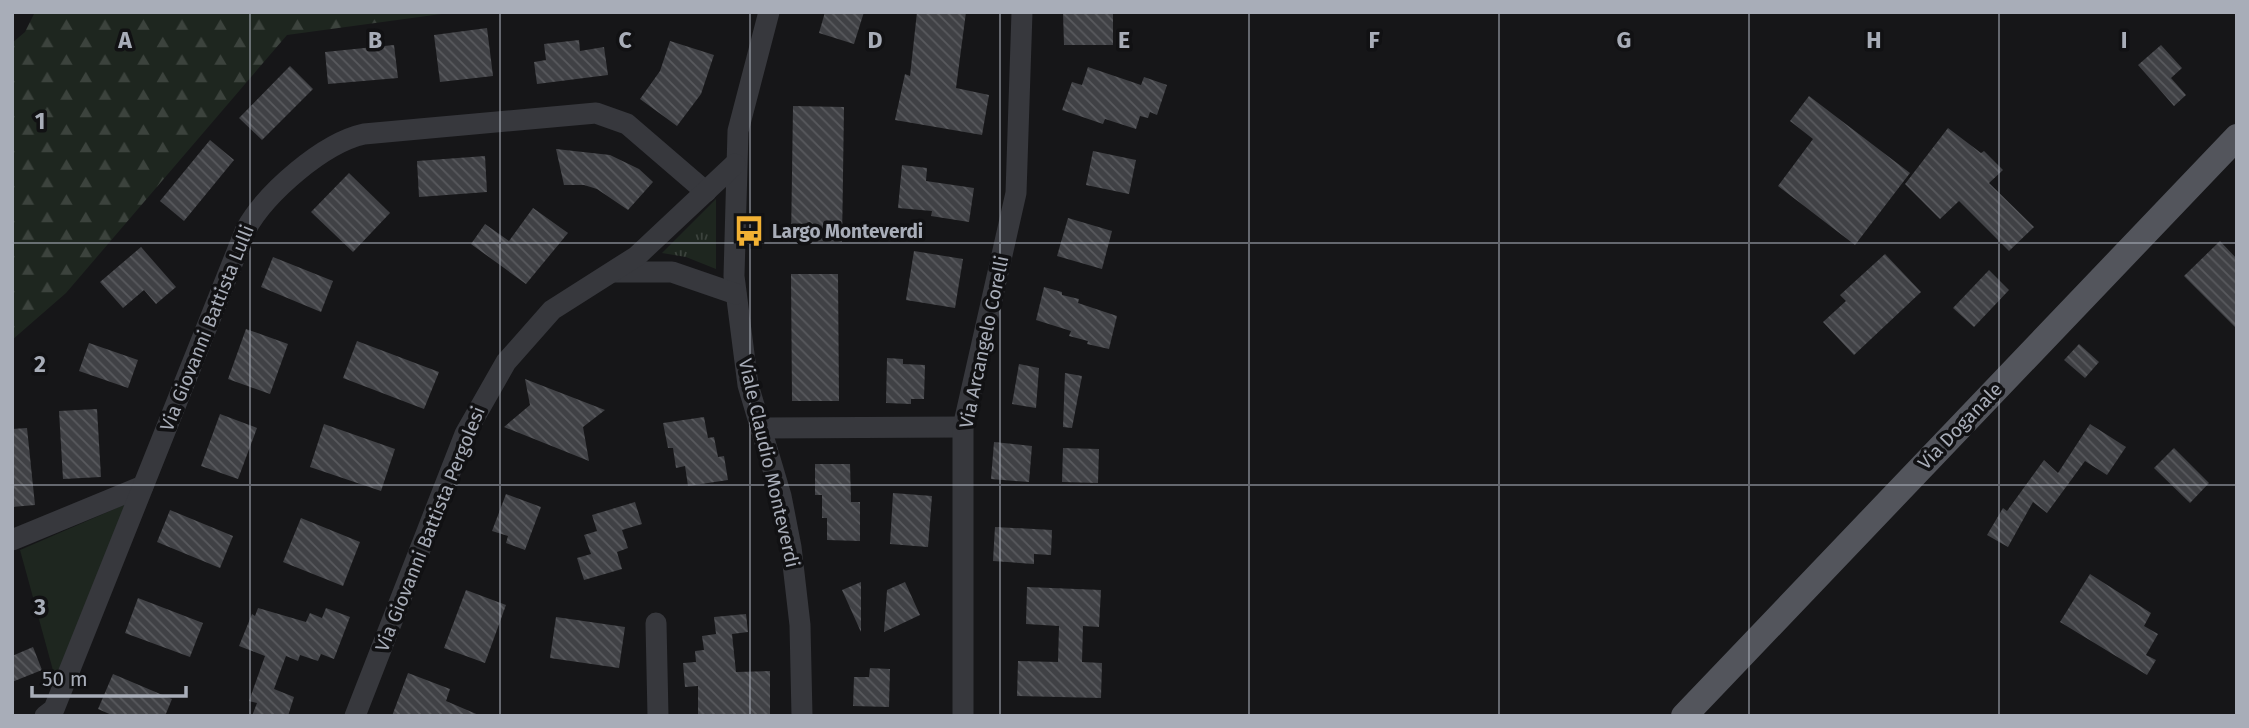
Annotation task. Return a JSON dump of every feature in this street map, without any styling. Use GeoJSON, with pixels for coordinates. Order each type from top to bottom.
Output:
{"type":"FeatureCollection","features":[{"type":"Feature","properties":{"kind":"main road","name":"Via Doganale"},"geometry":{"type":"LineString","coordinates":[[1684,716],[2237,137]]}},
{"type":"Feature","properties":{"kind":"street","name":"Viale Claudio Monteverdi"},"geometry":{"type":"LineString","coordinates":[[769,12],[742,108],[735,164],[736,294],[747,377],[781,496],[795,571],[800,625],[802,716]]}},
{"type":"Feature","properties":{"kind":"street","name":"Via Arcangelo Corelli"},"geometry":{"type":"LineString","coordinates":[[963,716],[963,427],[1016,194],[1023,12]]}},
{"type":"Feature","properties":{"kind":"street","name":"Via Giovanni Battista Lulli"},"geometry":{"type":"LineString","coordinates":[[53,714],[246,229],[258,209],[278,190],[341,142],[373,133],[603,114],[627,124],[706,191]]}},
{"type":"Feature","properties":{"kind":"street","name":"Via Giovanni Battista Pergolesi"},"geometry":{"type":"LineString","coordinates":[[355,716],[460,447],[482,402],[516,349],[542,320],[575,294],[615,272],[648,247],[735,164]]}},
{"type":"Feature","properties":{"kind":"street"},"geometry":{"type":"LineString","coordinates":[[615,272],[672,272],[736,294]]}},
{"type":"Feature","properties":{"kind":"street"},"geometry":{"type":"LineString","coordinates":[[761,428],[963,427]]}},
{"type":"Feature","properties":{"kind":"street"},"geometry":{"type":"LineString","coordinates":[[12,540],[143,486]]}},
{"type":"Feature","properties":{"kind":"street"},"geometry":{"type":"LineString","coordinates":[[656,623],[658,716]]}},
{"type":"Feature","properties":{"kind":"green space"},"geometry":{"type":"Polygon","coordinates":[[[35,12],[456,12],[287,35],[66,293],[12,340],[12,43],[25,32],[35,12]]]}},
{"type":"Feature","properties":{"kind":"green space"},"geometry":{"type":"Polygon","coordinates":[[[716,199],[716,269],[686,257],[662,253],[716,199]]]}},
{"type":"Feature","properties":{"kind":"green space"},"geometry":{"type":"Polygon","coordinates":[[[126,504],[57,685],[20,550],[126,504]]]}},
{"type":"Feature","properties":{"kind":"building"},"geometry":{"type":"Polygon","coordinates":[[[825,12],[864,12],[854,44],[819,33],[825,12]]]}},
{"type":"Feature","properties":{"kind":"building"},"geometry":{"type":"Polygon","coordinates":[[[917,12],[966,12],[956,88],[989,95],[982,135],[895,120],[905,74],[910,76],[917,12]]]}},
{"type":"Feature","properties":{"kind":"building"},"geometry":{"type":"Polygon","coordinates":[[[1063,12],[1113,12],[1113,45],[1064,45],[1063,12]]]}},
{"type":"Feature","properties":{"kind":"building"},"geometry":{"type":"Polygon","coordinates":[[[487,28],[493,76],[440,82],[434,35],[487,28]]]}},
{"type":"Feature","properties":{"kind":"building"},"geometry":{"type":"Polygon","coordinates":[[[579,40],[580,51],[604,47],[608,75],[537,84],[534,62],[546,60],[544,44],[579,40]]]}},
{"type":"Feature","properties":{"kind":"building"},"geometry":{"type":"Polygon","coordinates":[[[670,41],[714,55],[701,94],[677,126],[640,99],[660,71],[670,41]]]}},
{"type":"Feature","properties":{"kind":"building"},"geometry":{"type":"Polygon","coordinates":[[[394,45],[398,78],[328,84],[325,52],[394,45]]]}},
{"type":"Feature","properties":{"kind":"building"},"geometry":{"type":"Polygon","coordinates":[[[2161,45],[2182,68],[2171,78],[2186,95],[2174,106],[2138,65],[2161,45]]]}},
{"type":"Feature","properties":{"kind":"building"},"geometry":{"type":"Polygon","coordinates":[[[290,66],[313,89],[262,140],[239,118],[290,66]]]}},
{"type":"Feature","properties":{"kind":"building"},"geometry":{"type":"Polygon","coordinates":[[[1088,67],[1141,85],[1144,77],[1167,85],[1157,115],[1150,112],[1148,118],[1140,116],[1136,129],[1105,119],[1103,124],[1062,110],[1072,82],[1082,85],[1088,67]]]}},
{"type":"Feature","properties":{"kind":"building"},"geometry":{"type":"Polygon","coordinates":[[[1809,96],[1910,173],[1855,245],[1778,186],[1813,139],[1790,121],[1809,96]]]}},
{"type":"Feature","properties":{"kind":"building"},"geometry":{"type":"Polygon","coordinates":[[[793,106],[844,107],[842,242],[791,241],[793,106]]]}},
{"type":"Feature","properties":{"kind":"building"},"geometry":{"type":"Polygon","coordinates":[[[1948,128],[1981,153],[1984,151],[2003,170],[1989,183],[2034,227],[2009,251],[1959,201],[1940,219],[1905,184],[1948,128]]]}},
{"type":"Feature","properties":{"kind":"building"},"geometry":{"type":"Polygon","coordinates":[[[210,140],[234,160],[184,221],[160,201],[210,140]]]}},
{"type":"Feature","properties":{"kind":"building"},"geometry":{"type":"Polygon","coordinates":[[[556,149],[610,155],[639,169],[653,182],[628,210],[597,189],[584,185],[564,185],[556,149]]]}},
{"type":"Feature","properties":{"kind":"building"},"geometry":{"type":"Polygon","coordinates":[[[1093,151],[1136,160],[1129,194],[1086,185],[1093,151]]]}},
{"type":"Feature","properties":{"kind":"building"},"geometry":{"type":"Polygon","coordinates":[[[485,156],[487,192],[419,197],[417,161],[485,156]]]}},
{"type":"Feature","properties":{"kind":"building"},"geometry":{"type":"Polygon","coordinates":[[[902,165],[927,168],[926,181],[974,188],[969,222],[931,216],[932,211],[898,208],[902,165]]]}},
{"type":"Feature","properties":{"kind":"building"},"geometry":{"type":"Polygon","coordinates":[[[349,173],[390,213],[353,252],[311,212],[349,173]]]}},
{"type":"Feature","properties":{"kind":"building"},"geometry":{"type":"Polygon","coordinates":[[[533,208],[568,233],[526,284],[471,244],[485,224],[509,241],[533,208]]]}},
{"type":"Feature","properties":{"kind":"building"},"geometry":{"type":"Polygon","coordinates":[[[1068,218],[1112,231],[1102,269],[1057,256],[1068,218]]]}},
{"type":"Feature","properties":{"kind":"building"},"geometry":{"type":"Polygon","coordinates":[[[2220,241],[2237,259],[2237,329],[2184,276],[2220,241]]]}},
{"type":"Feature","properties":{"kind":"building"},"geometry":{"type":"Polygon","coordinates":[[[141,247],[176,287],[156,304],[144,290],[123,308],[100,282],[141,247]]]}},
{"type":"Feature","properties":{"kind":"building"},"geometry":{"type":"Polygon","coordinates":[[[914,251],[963,259],[955,308],[906,300],[914,251]]]}},
{"type":"Feature","properties":{"kind":"building"},"geometry":{"type":"Polygon","coordinates":[[[1885,254],[1921,292],[1854,355],[1823,322],[1846,301],[1840,295],[1885,254]]]}},
{"type":"Feature","properties":{"kind":"building"},"geometry":{"type":"Polygon","coordinates":[[[273,257],[333,281],[321,312],[261,287],[273,257]]]}},
{"type":"Feature","properties":{"kind":"building"},"geometry":{"type":"Polygon","coordinates":[[[1989,270],[2009,290],[1974,327],[1953,308],[1989,270]]]}},
{"type":"Feature","properties":{"kind":"building"},"geometry":{"type":"Polygon","coordinates":[[[791,274],[838,274],[839,401],[792,401],[791,274]]]}},
{"type":"Feature","properties":{"kind":"building"},"geometry":{"type":"Polygon","coordinates":[[[1044,287],[1079,299],[1078,303],[1117,316],[1109,349],[1087,344],[1088,341],[1069,336],[1071,331],[1036,320],[1044,287]]]}},
{"type":"Feature","properties":{"kind":"building"},"geometry":{"type":"Polygon","coordinates":[[[246,329],[288,344],[270,394],[228,379],[246,329]]]}},
{"type":"Feature","properties":{"kind":"building"},"geometry":{"type":"Polygon","coordinates":[[[357,341],[439,372],[424,409],[343,378],[357,341]]]}},
{"type":"Feature","properties":{"kind":"building"},"geometry":{"type":"Polygon","coordinates":[[[89,343],[138,360],[128,388],[79,371],[89,343]]]}},
{"type":"Feature","properties":{"kind":"building"},"geometry":{"type":"Polygon","coordinates":[[[2079,344],[2099,362],[2085,378],[2064,360],[2079,344]]]}},
{"type":"Feature","properties":{"kind":"building"},"geometry":{"type":"Polygon","coordinates":[[[887,358],[903,359],[903,364],[925,365],[924,399],[911,399],[911,404],[886,403],[887,358]]]}},
{"type":"Feature","properties":{"kind":"building"},"geometry":{"type":"Polygon","coordinates":[[[1019,364],[1039,368],[1036,408],[1012,404],[1019,364]]]}},
{"type":"Feature","properties":{"kind":"building"},"geometry":{"type":"Polygon","coordinates":[[[1065,373],[1082,376],[1072,428],[1063,427],[1065,373]]]}},
{"type":"Feature","properties":{"kind":"building"},"geometry":{"type":"Polygon","coordinates":[[[525,379],[605,410],[583,427],[589,461],[504,427],[530,405],[525,379]]]}},
{"type":"Feature","properties":{"kind":"building"},"geometry":{"type":"Polygon","coordinates":[[[97,409],[101,477],[63,479],[59,411],[97,409]]]}},
{"type":"Feature","properties":{"kind":"building"},"geometry":{"type":"Polygon","coordinates":[[[220,414],[257,428],[238,479],[201,466],[220,414]]]}},
{"type":"Feature","properties":{"kind":"building"},"geometry":{"type":"Polygon","coordinates":[[[704,417],[708,438],[714,437],[718,457],[724,456],[728,480],[688,486],[685,466],[676,468],[673,448],[668,448],[663,423],[704,417]]]}},
{"type":"Feature","properties":{"kind":"building"},"geometry":{"type":"Polygon","coordinates":[[[324,424],[395,449],[381,491],[310,467],[324,424]]]}},
{"type":"Feature","properties":{"kind":"building"},"geometry":{"type":"Polygon","coordinates":[[[2090,424],[2126,447],[2107,475],[2085,461],[2047,513],[2033,502],[2008,547],[1987,535],[2003,508],[2007,511],[2044,460],[2058,473],[2090,424]]]}},
{"type":"Feature","properties":{"kind":"building"},"geometry":{"type":"Polygon","coordinates":[[[27,428],[35,505],[12,507],[12,429],[27,428]]]}},
{"type":"Feature","properties":{"kind":"building"},"geometry":{"type":"Polygon","coordinates":[[[994,442],[1032,446],[1029,482],[991,479],[994,442]]]}},
{"type":"Feature","properties":{"kind":"building"},"geometry":{"type":"Polygon","coordinates":[[[1063,448],[1099,449],[1098,483],[1062,482],[1063,448]]]}},
{"type":"Feature","properties":{"kind":"building"},"geometry":{"type":"Polygon","coordinates":[[[2174,448],[2209,483],[2190,503],[2154,468],[2174,448]]]}},
{"type":"Feature","properties":{"kind":"building"},"geometry":{"type":"Polygon","coordinates":[[[815,464],[850,464],[851,502],[860,502],[860,541],[827,540],[827,518],[822,518],[822,495],[815,495],[815,464]]]}},
{"type":"Feature","properties":{"kind":"building"},"geometry":{"type":"Polygon","coordinates":[[[893,493],[932,496],[928,547],[890,544],[893,493]]]}},
{"type":"Feature","properties":{"kind":"building"},"geometry":{"type":"Polygon","coordinates":[[[506,494],[541,507],[525,550],[506,543],[508,536],[492,531],[506,494]]]}},
{"type":"Feature","properties":{"kind":"building"},"geometry":{"type":"Polygon","coordinates":[[[635,502],[642,524],[622,530],[628,548],[617,552],[622,569],[584,580],[577,558],[591,554],[584,535],[597,531],[592,515],[635,502]]]}},
{"type":"Feature","properties":{"kind":"building"},"geometry":{"type":"Polygon","coordinates":[[[170,510],[233,536],[220,568],[157,542],[170,510]]]}},
{"type":"Feature","properties":{"kind":"building"},"geometry":{"type":"Polygon","coordinates":[[[301,518],[360,542],[343,586],[283,562],[301,518]]]}},
{"type":"Feature","properties":{"kind":"building"},"geometry":{"type":"Polygon","coordinates":[[[995,527],[1052,530],[1051,555],[1034,554],[1034,564],[993,561],[995,527]]]}},
{"type":"Feature","properties":{"kind":"building"},"geometry":{"type":"Polygon","coordinates":[[[2090,574],[2151,613],[2144,626],[2158,634],[2146,655],[2156,660],[2147,675],[2060,622],[2090,574]]]}},
{"type":"Feature","properties":{"kind":"building"},"geometry":{"type":"Polygon","coordinates":[[[861,582],[861,632],[842,590],[861,582]]]}},
{"type":"Feature","properties":{"kind":"building"},"geometry":{"type":"Polygon","coordinates":[[[905,582],[920,615],[884,632],[887,590],[905,582]]]}},
{"type":"Feature","properties":{"kind":"building"},"geometry":{"type":"Polygon","coordinates":[[[1027,587],[1101,590],[1099,627],[1083,626],[1082,662],[1102,663],[1101,698],[1017,696],[1018,661],[1058,662],[1059,626],[1026,624],[1027,587]]]}},
{"type":"Feature","properties":{"kind":"building"},"geometry":{"type":"Polygon","coordinates":[[[466,590],[506,605],[485,663],[444,648],[466,590]]]}},
{"type":"Feature","properties":{"kind":"building"},"geometry":{"type":"Polygon","coordinates":[[[138,598],[203,623],[190,657],[125,633],[138,598]]]}},
{"type":"Feature","properties":{"kind":"building"},"geometry":{"type":"Polygon","coordinates":[[[258,608],[306,622],[310,613],[322,618],[326,608],[350,617],[334,659],[321,654],[318,661],[300,655],[298,661],[286,656],[274,689],[294,697],[288,716],[252,716],[257,703],[249,701],[265,656],[239,646],[252,614],[255,616],[258,608]]]}},
{"type":"Feature","properties":{"kind":"building"},"geometry":{"type":"Polygon","coordinates":[[[746,614],[748,632],[732,634],[736,672],[770,671],[770,716],[698,716],[698,686],[685,687],[683,663],[696,662],[695,651],[704,650],[702,636],[716,634],[714,617],[746,614]]]}},
{"type":"Feature","properties":{"kind":"building"},"geometry":{"type":"Polygon","coordinates":[[[556,617],[625,627],[619,668],[550,658],[556,617]]]}},
{"type":"Feature","properties":{"kind":"building"},"geometry":{"type":"Polygon","coordinates":[[[33,647],[42,670],[12,682],[12,656],[33,647]]]}},
{"type":"Feature","properties":{"kind":"building"},"geometry":{"type":"Polygon","coordinates":[[[870,668],[890,669],[889,707],[853,706],[854,677],[869,677],[870,668]]]}},
{"type":"Feature","properties":{"kind":"building"},"geometry":{"type":"Polygon","coordinates":[[[408,673],[450,689],[446,701],[481,716],[392,716],[408,673]]]}},
{"type":"Feature","properties":{"kind":"building"},"geometry":{"type":"Polygon","coordinates":[[[113,674],[172,699],[165,716],[114,716],[98,709],[113,674]]]}},
{"type":"Feature","properties":{"kind":"place","name":"Largo Monteverdi"},"geometry":{"type":"Point","coordinates":[749,231]}}]}
